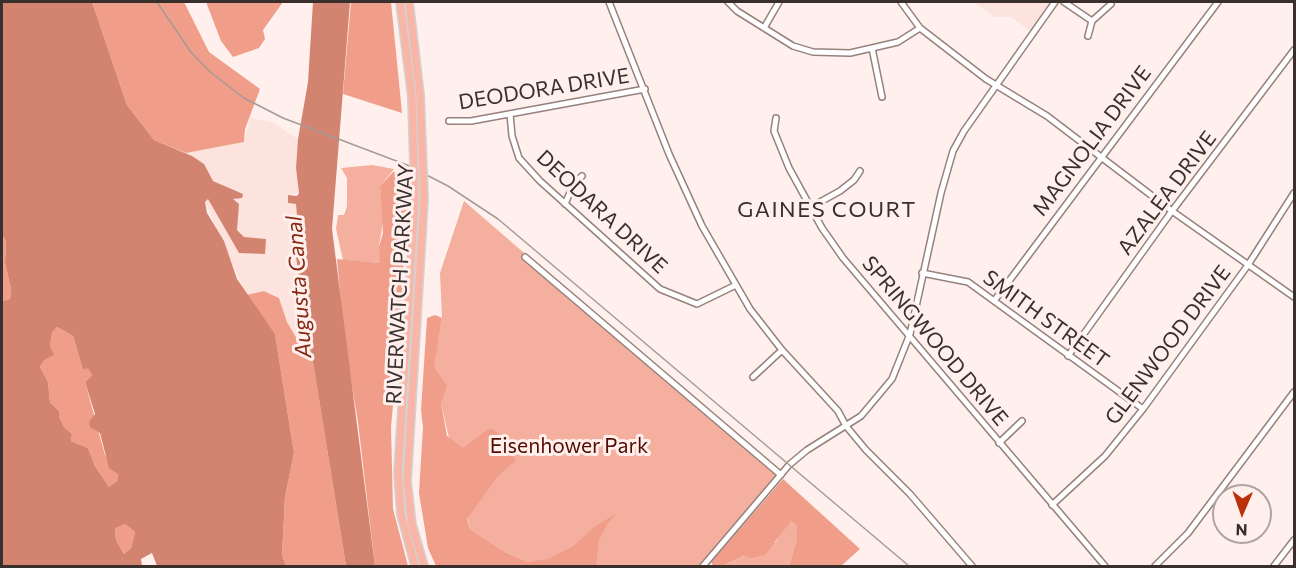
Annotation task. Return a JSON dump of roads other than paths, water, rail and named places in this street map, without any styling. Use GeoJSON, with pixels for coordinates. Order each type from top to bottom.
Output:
{"type":"FeatureCollection","features":[{"type":"Feature","properties":{"kind":"main road","name":"RIVERWATCH PARKWAY"},"geometry":{"type":"LineString","coordinates":[[400,2],[412,97],[415,199],[398,472],[401,514],[415,567]]}},
{"type":"Feature","properties":{"kind":"main road","name":"RIVERWATCH PARKWAY"},"geometry":{"type":"LineString","coordinates":[[409,2],[420,95],[424,200],[407,481],[412,525],[424,567]]}},
{"type":"Feature","properties":{"kind":"street"},"geometry":{"type":"LineString","coordinates":[[609,2],[669,154],[702,226],[750,309],[782,350],[838,411],[846,426],[972,567]]}},
{"type":"Feature","properties":{"kind":"street"},"geometry":{"type":"LineString","coordinates":[[728,2],[737,11],[793,46],[813,52],[850,53],[898,42],[920,28]]}},
{"type":"Feature","properties":{"kind":"street"},"geometry":{"type":"LineString","coordinates":[[764,27],[778,2]]}},
{"type":"Feature","properties":{"kind":"street"},"geometry":{"type":"LineString","coordinates":[[901,2],[920,28],[986,79],[1047,116],[1172,211],[1294,297]]}},
{"type":"Feature","properties":{"kind":"street"},"geometry":{"type":"LineString","coordinates":[[703,567],[781,475],[807,450],[861,416],[892,379],[910,334],[922,273],[953,151],[1055,2]]}},
{"type":"Feature","properties":{"kind":"street"},"geometry":{"type":"LineString","coordinates":[[1064,2],[1092,21]]}},
{"type":"Feature","properties":{"kind":"street","name":"MAGNOLIA DRIVE"},"geometry":{"type":"LineString","coordinates":[[994,301],[1218,2]]}},
{"type":"Feature","properties":{"kind":"street"},"geometry":{"type":"LineString","coordinates":[[1088,36],[1092,21],[1111,4]]}},
{"type":"Feature","properties":{"kind":"street"},"geometry":{"type":"LineString","coordinates":[[872,48],[882,97]]}},
{"type":"Feature","properties":{"kind":"street","name":"AZALEA DRIVE"},"geometry":{"type":"LineString","coordinates":[[1068,356],[1172,211],[1294,50]]}},
{"type":"Feature","properties":{"kind":"street","name":"DEODORA DRIVE"},"geometry":{"type":"LineString","coordinates":[[449,121],[510,114],[645,89]]}},
{"type":"Feature","properties":{"kind":"street","name":"DEODARA DRIVE"},"geometry":{"type":"LineString","coordinates":[[510,114],[512,136],[519,158],[565,204],[641,273],[670,294],[697,304],[736,285]]}},
{"type":"Feature","properties":{"kind":"street","name":"SPRINGWOOD DRIVE"},"geometry":{"type":"LineString","coordinates":[[776,118],[774,131],[778,144],[822,228],[843,258],[910,334],[1105,567]]}},
{"type":"Feature","properties":{"kind":"street"},"geometry":{"type":"LineString","coordinates":[[811,207],[840,191],[854,180],[860,171]]}},
{"type":"Feature","properties":{"kind":"street"},"geometry":{"type":"LineString","coordinates":[[565,204],[574,183],[582,176]]}},
{"type":"Feature","properties":{"kind":"street","name":"GLENWOOD DRIVE"},"geometry":{"type":"LineString","coordinates":[[1052,505],[1105,456],[1143,409],[1248,265],[1294,193]]}},
{"type":"Feature","properties":{"kind":"street"},"geometry":{"type":"LineString","coordinates":[[525,257],[781,475]]}},
{"type":"Feature","properties":{"kind":"street","name":"SMITH STREET"},"geometry":{"type":"LineString","coordinates":[[922,273],[968,282],[1143,409]]}},
{"type":"Feature","properties":{"kind":"street"},"geometry":{"type":"LineString","coordinates":[[753,377],[782,350]]}},
{"type":"Feature","properties":{"kind":"street"},"geometry":{"type":"LineString","coordinates":[[1155,567],[1188,533],[1294,392]]}},
{"type":"Feature","properties":{"kind":"street"},"geometry":{"type":"LineString","coordinates":[[999,443],[1022,421]]}},
{"type":"Feature","properties":{"kind":"street"},"geometry":{"type":"LineString","coordinates":[[1274,567],[1294,540]]}},
{"type":"Feature","properties":{"kind":"railway"},"geometry":{"type":"LineString","coordinates":[[157,2],[190,51],[210,72],[244,98],[283,118],[407,165],[448,186],[498,219],[909,566]]}},
{"type":"Feature","properties":{"kind":"district","name":"GAINES COURT"},"geometry":{"type":"Point","coordinates":[827,210]}},
{"type":"Feature","properties":{"kind":"water label","name":"Augusta Canal"},"geometry":{"type":"Point","coordinates":[299,287]}},
{"type":"Feature","properties":{"kind":"park label","name":"Eisenhower Park"},"geometry":{"type":"Point","coordinates":[569,446]}}]}
